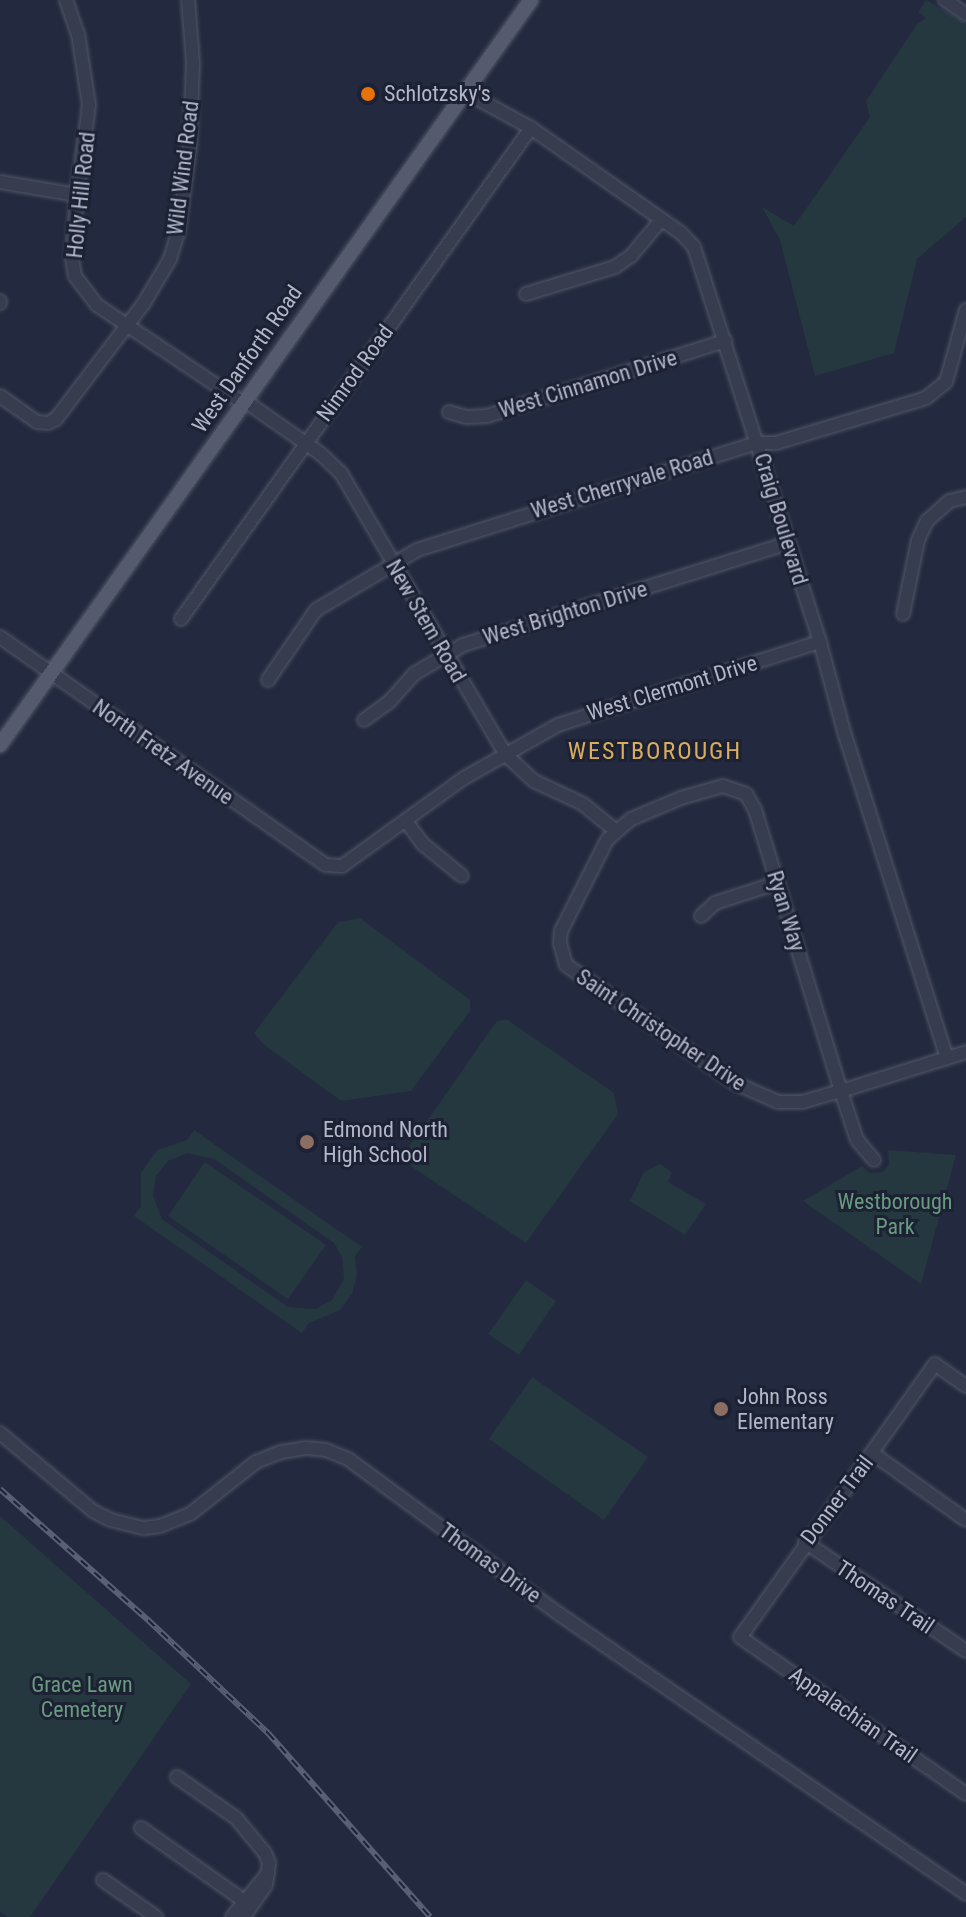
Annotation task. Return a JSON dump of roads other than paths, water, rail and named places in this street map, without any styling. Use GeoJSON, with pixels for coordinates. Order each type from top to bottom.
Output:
{"type":"FeatureCollection","features":[{"type":"Feature","properties":{"kind":"main road","name":"West Danforth Road"},"geometry":{"type":"LineString","coordinates":[[0,745],[531,0]]}},
{"type":"Feature","properties":{"kind":"street","name":"Holly Hill Road"},"geometry":{"type":"LineString","coordinates":[[66,0],[78,34],[89,105],[77,195],[72,258],[75,276],[97,305],[244,402]]}},
{"type":"Feature","properties":{"kind":"street","name":"Wild Wind Road"},"geometry":{"type":"LineString","coordinates":[[0,396],[37,422],[48,423],[56,419],[158,282],[178,233],[190,144],[193,63],[188,0]]}},
{"type":"Feature","properties":{"kind":"street"},"geometry":{"type":"LineString","coordinates":[[945,0],[966,14]]}},
{"type":"Feature","properties":{"kind":"street","name":"Craig Boulevard"},"geometry":{"type":"LineString","coordinates":[[465,92],[531,128],[694,247],[820,642],[845,735],[947,1058]]}},
{"type":"Feature","properties":{"kind":"street","name":"Nimrod Road"},"geometry":{"type":"LineString","coordinates":[[181,619],[531,128]]}},
{"type":"Feature","properties":{"kind":"street"},"geometry":{"type":"LineString","coordinates":[[0,182],[77,195]]}},
{"type":"Feature","properties":{"kind":"street"},"geometry":{"type":"LineString","coordinates":[[526,294],[615,267],[631,256],[661,220]]}},
{"type":"Feature","properties":{"kind":"street","name":"West Cherryvale Road"},"geometry":{"type":"LineString","coordinates":[[268,680],[316,610],[392,563],[444,539],[757,443],[776,443],[926,398],[938,390],[950,370],[966,310]]}},
{"type":"Feature","properties":{"kind":"street","name":"West Cinnamon Drive"},"geometry":{"type":"LineString","coordinates":[[449,412],[466,417],[487,416],[725,341]]}},
{"type":"Feature","properties":{"kind":"street","name":"New Stem Road"},"geometry":{"type":"LineString","coordinates":[[244,402],[305,442],[341,473],[505,754],[534,781],[583,804],[616,831]]}},
{"type":"Feature","properties":{"kind":"street"},"geometry":{"type":"LineString","coordinates":[[903,614],[918,540],[927,521],[949,501],[966,497]]}},
{"type":"Feature","properties":{"kind":"street","name":"West Brighton Drive"},"geometry":{"type":"LineString","coordinates":[[364,720],[389,702],[414,674],[463,645],[788,543]]}},
{"type":"Feature","properties":{"kind":"street","name":"North Fretz Avenue"},"geometry":{"type":"LineString","coordinates":[[0,637],[326,865]]}},
{"type":"Feature","properties":{"kind":"street","name":"West Clermont Drive"},"geometry":{"type":"LineString","coordinates":[[326,865],[342,866],[464,778],[580,716],[820,642]]}},
{"type":"Feature","properties":{"kind":"street","name":"Ryan Way"},"geometry":{"type":"LineString","coordinates":[[616,831],[647,810],[731,787],[751,802],[857,1140],[874,1160]]}},
{"type":"Feature","properties":{"kind":"street"},"geometry":{"type":"LineString","coordinates":[[406,821],[423,844],[462,876]]}},
{"type":"Feature","properties":{"kind":"street","name":"Saint Christopher Drive"},"geometry":{"type":"LineString","coordinates":[[616,831],[600,851],[561,931],[561,952],[566,965],[735,1083],[778,1102],[802,1102],[966,1052]]}},
{"type":"Feature","properties":{"kind":"street"},"geometry":{"type":"LineString","coordinates":[[701,916],[715,903],[777,883]]}},
{"type":"Feature","properties":{"kind":"street","name":"Donner Trail"},"geometry":{"type":"LineString","coordinates":[[740,1637],[935,1364],[966,1386]]}},
{"type":"Feature","properties":{"kind":"street","name":"Thomas Drive"},"geometry":{"type":"LineString","coordinates":[[0,1433],[93,1511],[111,1520],[144,1528],[168,1524],[190,1514],[256,1462],[281,1452],[306,1448],[326,1450],[348,1459],[559,1614],[965,1890]]}},
{"type":"Feature","properties":{"kind":"street"},"geometry":{"type":"LineString","coordinates":[[872,1453],[966,1520]]}},
{"type":"Feature","properties":{"kind":"street","name":"Thomas Trail"},"geometry":{"type":"LineString","coordinates":[[805,1542],[962,1648]]}},
{"type":"Feature","properties":{"kind":"street"},"geometry":{"type":"LineString","coordinates":[[962,1648],[966,1633]]}},
{"type":"Feature","properties":{"kind":"street","name":"Appalachian Trail"},"geometry":{"type":"LineString","coordinates":[[740,1637],[966,1794]]}},
{"type":"Feature","properties":{"kind":"street"},"geometry":{"type":"LineString","coordinates":[[177,1777],[236,1818],[265,1853],[268,1873],[246,1908],[232,1917]]}},
{"type":"Feature","properties":{"kind":"street"},"geometry":{"type":"LineString","coordinates":[[141,1828],[246,1908]]}},
{"type":"Feature","properties":{"kind":"street"},"geometry":{"type":"LineString","coordinates":[[103,1880],[156,1917]]}},
{"type":"Feature","properties":{"kind":"railway"},"geometry":{"type":"LineString","coordinates":[[0,1489],[148,1620],[268,1733],[430,1917]]}},
{"type":"Feature","properties":{"kind":"place","name":"Schlotzsky's"},"geometry":{"type":"Point","coordinates":[368,94]}},
{"type":"Feature","properties":{"kind":"place","name":"Edmond North High School"},"geometry":{"type":"Point","coordinates":[307,1142]}},
{"type":"Feature","properties":{"kind":"place","name":"John Ross Elementary"},"geometry":{"type":"Point","coordinates":[721,1409]}},
{"type":"Feature","properties":{"kind":"district","name":"WESTBOROUGH"},"geometry":{"type":"Point","coordinates":[655,752]}},
{"type":"Feature","properties":{"kind":"park label","name":"Westborough Park"},"geometry":{"type":"Point","coordinates":[895,1214]}},
{"type":"Feature","properties":{"kind":"park label","name":"Grace Lawn Cemetery"},"geometry":{"type":"Point","coordinates":[82,1696]}}]}
